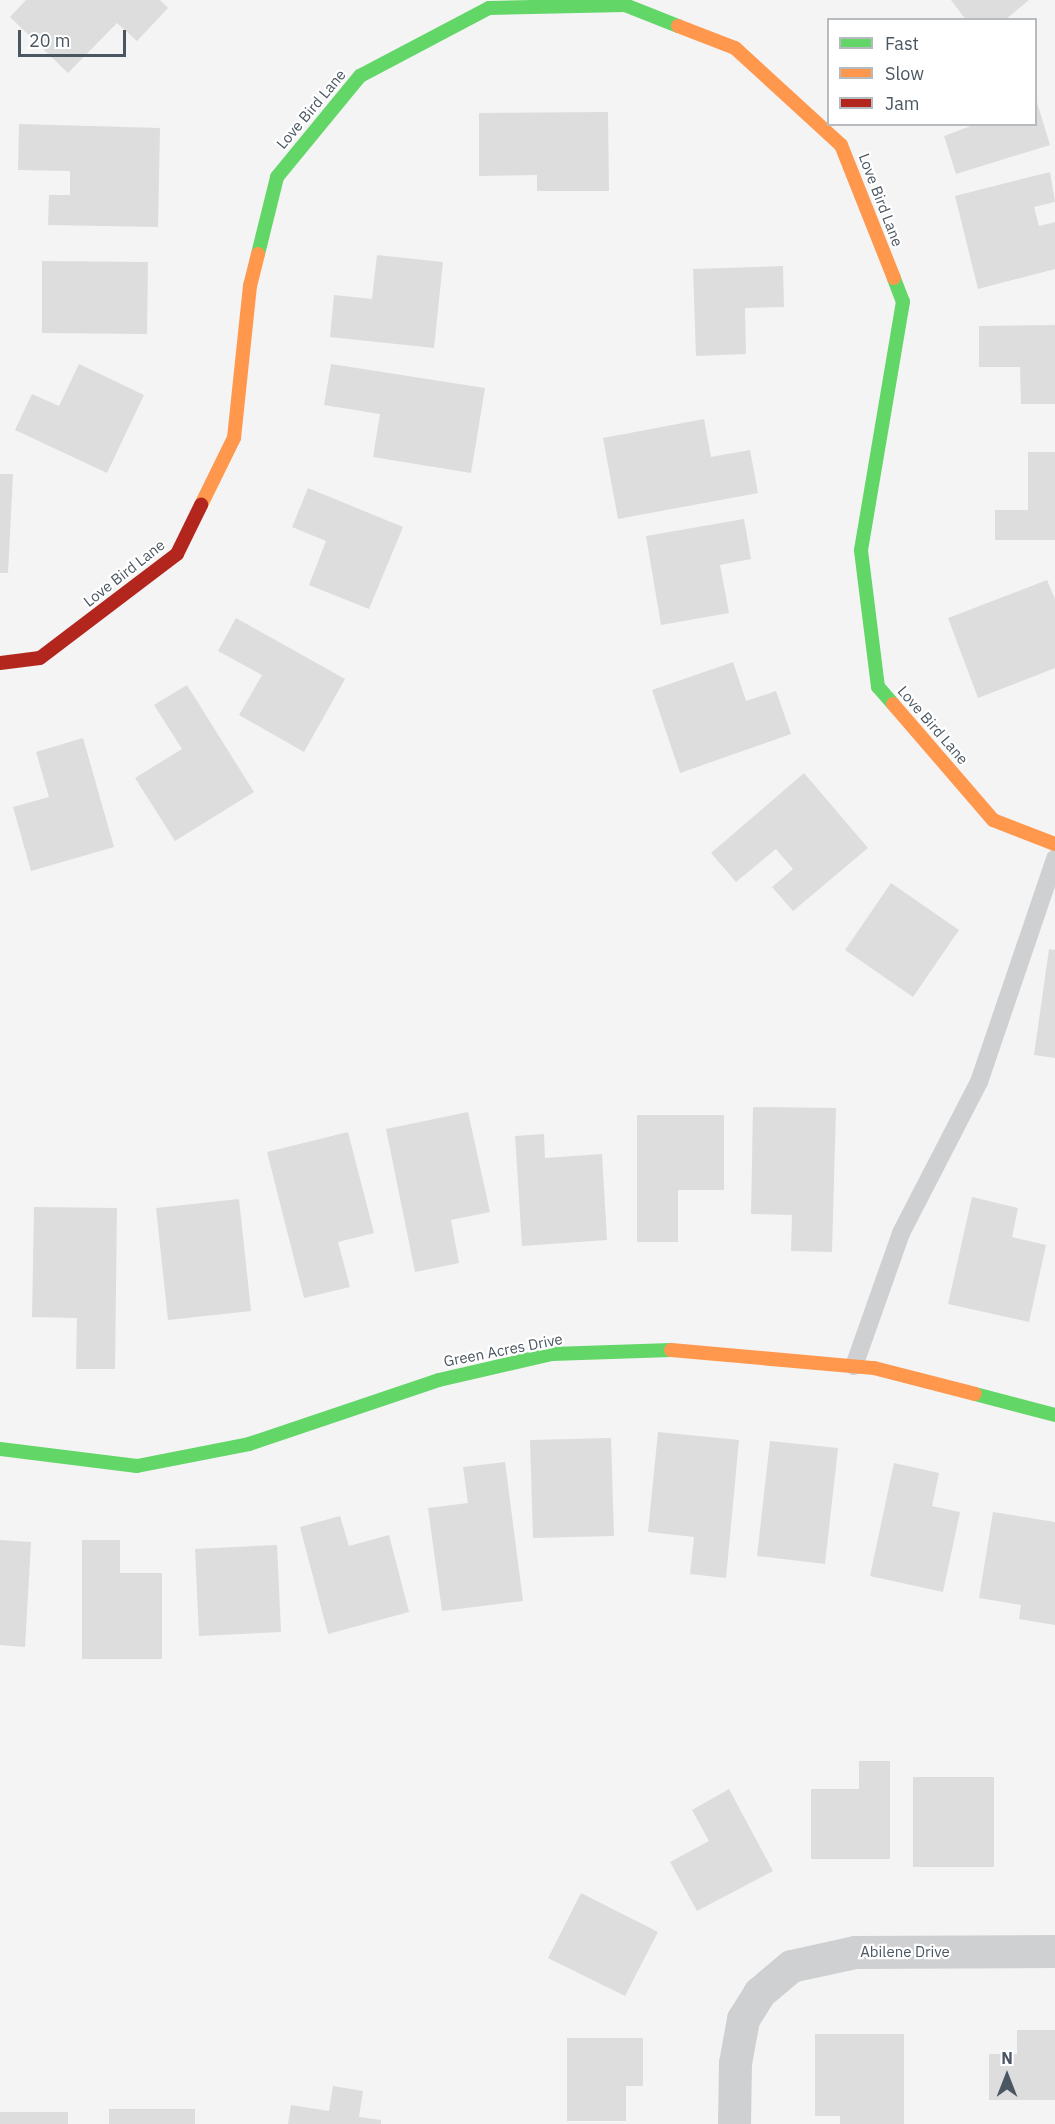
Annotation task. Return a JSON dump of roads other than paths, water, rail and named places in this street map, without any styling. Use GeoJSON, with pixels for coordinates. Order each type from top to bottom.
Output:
{"type":"FeatureCollection","features":[{"type":"Feature","properties":{"kind":"street","name":"Love Bird Lane"},"geometry":{"type":"LineString","coordinates":[[0,663],[40,658],[177,554],[234,438],[250,286],[276,177],[360,76],[489,8],[626,5],[735,48],[842,145],[903,302],[861,550],[878,687],[993,820],[1055,844]]}},
{"type":"Feature","properties":{"kind":"street","name":"Green Acres Drive"},"geometry":{"type":"LineString","coordinates":[[0,1449],[136,1466],[249,1444],[439,1380],[552,1354],[685,1348],[874,1368],[1055,1415]]}},
{"type":"Feature","properties":{"kind":"street","name":"Abilene Drive"},"geometry":{"type":"LineString","coordinates":[[734,2124],[735,2063],[743,2019],[759,1993],[791,1966],[855,1952],[1055,1951]]}},
{"type":"Feature","properties":{"kind":"lane"},"geometry":{"type":"LineString","coordinates":[[854,1366],[901,1233],[980,1082],[1055,859]]}}]}
